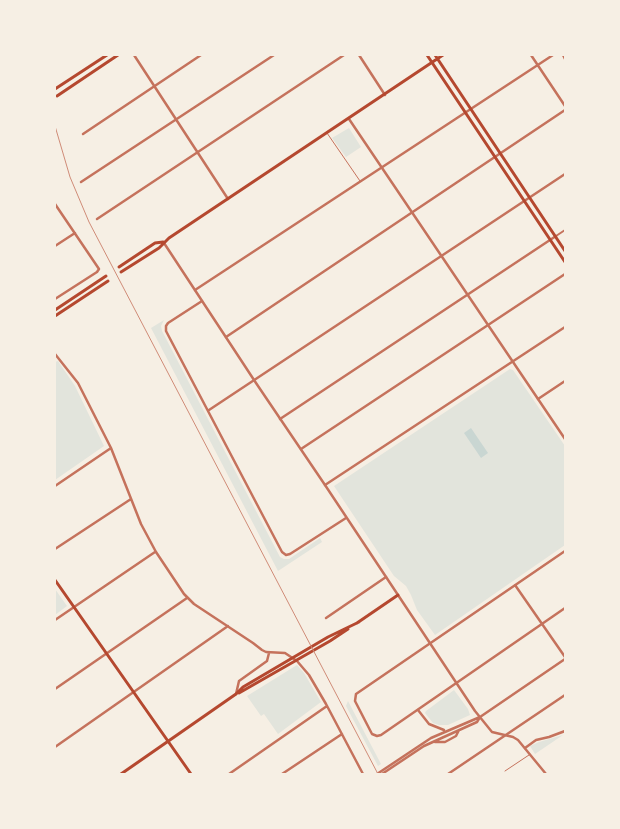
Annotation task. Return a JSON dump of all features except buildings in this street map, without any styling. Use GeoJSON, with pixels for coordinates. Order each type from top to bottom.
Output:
{"type":"FeatureCollection","features":[{"type":"Feature","properties":{"kind":"main road"},"geometry":{"type":"LineString","coordinates":[[55,90],[107,55]]}},
{"type":"Feature","properties":{"kind":"main road"},"geometry":{"type":"LineString","coordinates":[[56,96],[118,55]]}},
{"type":"Feature","properties":{"kind":"main road"},"geometry":{"type":"LineString","coordinates":[[427,55],[565,262]]}},
{"type":"Feature","properties":{"kind":"main road"},"geometry":{"type":"LineString","coordinates":[[122,272],[159,248],[163,242],[385,95],[432,63],[437,57],[443,55]]}},
{"type":"Feature","properties":{"kind":"main road"},"geometry":{"type":"LineString","coordinates":[[437,57],[565,251]]}},
{"type":"Feature","properties":{"kind":"main road"},"geometry":{"type":"LineString","coordinates":[[119,267],[155,243],[163,242]]}},
{"type":"Feature","properties":{"kind":"main road"},"geometry":{"type":"LineString","coordinates":[[55,310],[106,276]]}},
{"type":"Feature","properties":{"kind":"main road"},"geometry":{"type":"LineString","coordinates":[[55,316],[108,281]]}},
{"type":"Feature","properties":{"kind":"main road"},"geometry":{"type":"LineString","coordinates":[[55,580],[191,774]]}},
{"type":"Feature","properties":{"kind":"main road"},"geometry":{"type":"LineString","coordinates":[[121,774],[236,694],[243,687],[288,659],[359,622],[398,596]]}},
{"type":"Feature","properties":{"kind":"street"},"geometry":{"type":"LineString","coordinates":[[134,55],[228,199]]}},
{"type":"Feature","properties":{"kind":"street"},"geometry":{"type":"LineString","coordinates":[[83,134],[201,55]]}},
{"type":"Feature","properties":{"kind":"street"},"geometry":{"type":"LineString","coordinates":[[81,182],[274,55]]}},
{"type":"Feature","properties":{"kind":"street"},"geometry":{"type":"LineString","coordinates":[[97,219],[344,55]]}},
{"type":"Feature","properties":{"kind":"street"},"geometry":{"type":"LineString","coordinates":[[359,55],[385,95]]}},
{"type":"Feature","properties":{"kind":"street"},"geometry":{"type":"LineString","coordinates":[[531,55],[565,106]]}},
{"type":"Feature","properties":{"kind":"street"},"geometry":{"type":"LineString","coordinates":[[195,290],[553,55]]}},
{"type":"Feature","properties":{"kind":"street"},"geometry":{"type":"LineString","coordinates":[[563,55],[565,59]]}},
{"type":"Feature","properties":{"kind":"street"},"geometry":{"type":"LineString","coordinates":[[226,337],[565,110]]}},
{"type":"Feature","properties":{"kind":"street"},"geometry":{"type":"LineString","coordinates":[[348,119],[565,439]]}},
{"type":"Feature","properties":{"kind":"street"},"geometry":{"type":"LineString","coordinates":[[209,410],[565,174]]}},
{"type":"Feature","properties":{"kind":"street"},"geometry":{"type":"LineString","coordinates":[[55,204],[99,269],[55,300]]}},
{"type":"Feature","properties":{"kind":"street"},"geometry":{"type":"LineString","coordinates":[[280,419],[565,230]]}},
{"type":"Feature","properties":{"kind":"street"},"geometry":{"type":"LineString","coordinates":[[55,246],[75,233]]}},
{"type":"Feature","properties":{"kind":"street"},"geometry":{"type":"LineString","coordinates":[[163,242],[480,718],[492,732],[514,738],[525,748],[546,774]]}},
{"type":"Feature","properties":{"kind":"street"},"geometry":{"type":"LineString","coordinates":[[301,449],[565,274]]}},
{"type":"Feature","properties":{"kind":"street"},"geometry":{"type":"LineString","coordinates":[[202,301],[168,323],[166,331],[282,552],[286,555],[290,554],[346,518]]}},
{"type":"Feature","properties":{"kind":"street"},"geometry":{"type":"LineString","coordinates":[[325,485],[565,327]]}},
{"type":"Feature","properties":{"kind":"street"},"geometry":{"type":"LineString","coordinates":[[55,355],[78,383],[111,448],[141,524],[156,552],[187,598],[262,650],[269,653],[287,654],[300,664],[328,706],[363,774]]}},
{"type":"Feature","properties":{"kind":"street"},"geometry":{"type":"LineString","coordinates":[[538,400],[565,381]]}},
{"type":"Feature","properties":{"kind":"street"},"geometry":{"type":"LineString","coordinates":[[55,486],[111,448]]}},
{"type":"Feature","properties":{"kind":"street"},"geometry":{"type":"LineString","coordinates":[[55,549],[131,498]]}},
{"type":"Feature","properties":{"kind":"street"},"geometry":{"type":"LineString","coordinates":[[565,551],[358,693],[355,697],[355,702],[372,734],[375,736],[381,735],[565,608]]}},
{"type":"Feature","properties":{"kind":"street"},"geometry":{"type":"LineString","coordinates":[[55,620],[156,552]]}},
{"type":"Feature","properties":{"kind":"street"},"geometry":{"type":"LineString","coordinates":[[326,618],[386,577]]}},
{"type":"Feature","properties":{"kind":"street"},"geometry":{"type":"LineString","coordinates":[[382,774],[424,746],[477,722],[565,658],[515,585]]}},
{"type":"Feature","properties":{"kind":"street"},"geometry":{"type":"LineString","coordinates":[[55,689],[187,598]]}},
{"type":"Feature","properties":{"kind":"street"},"geometry":{"type":"LineString","coordinates":[[55,746],[228,626]]}},
{"type":"Feature","properties":{"kind":"street"},"geometry":{"type":"LineString","coordinates":[[236,694],[239,681],[267,661],[269,653]]}},
{"type":"Feature","properties":{"kind":"street"},"geometry":{"type":"LineString","coordinates":[[448,774],[565,695]]}},
{"type":"Feature","properties":{"kind":"street"},"geometry":{"type":"LineString","coordinates":[[230,774],[328,706]]}},
{"type":"Feature","properties":{"kind":"street"},"geometry":{"type":"LineString","coordinates":[[418,710],[431,726],[446,731]]}},
{"type":"Feature","properties":{"kind":"street"},"geometry":{"type":"LineString","coordinates":[[377,774],[426,740],[480,718]]}},
{"type":"Feature","properties":{"kind":"street"},"geometry":{"type":"LineString","coordinates":[[434,741],[446,742],[456,736],[460,730]]}},
{"type":"Feature","properties":{"kind":"street"},"geometry":{"type":"LineString","coordinates":[[525,748],[536,740],[565,731]]}},
{"type":"Feature","properties":{"kind":"street"},"geometry":{"type":"LineString","coordinates":[[282,774],[342,734]]}},
{"type":"Feature","properties":{"kind":"lane"},"geometry":{"type":"LineString","coordinates":[[327,133],[361,182]]}},
{"type":"Feature","properties":{"kind":"lane"},"geometry":{"type":"LineString","coordinates":[[505,771],[530,754]]}},
{"type":"Feature","properties":{"kind":"shaded area"},"geometry":{"type":"Polygon","coordinates":[[[349,128],[361,147],[346,157],[332,138],[349,128]]]}},
{"type":"Feature","properties":{"kind":"shaded area"},"geometry":{"type":"Polygon","coordinates":[[[164,320],[161,326],[162,331],[280,557],[289,559],[320,538],[322,542],[278,571],[151,328],[164,320]]]}},
{"type":"Feature","properties":{"kind":"shaded area"},"geometry":{"type":"Polygon","coordinates":[[[58,361],[75,386],[104,446],[55,480],[55,362],[58,361]]]}},
{"type":"Feature","properties":{"kind":"shaded area"},"geometry":{"type":"Polygon","coordinates":[[[510,369],[513,370],[565,446],[565,545],[435,635],[417,610],[406,586],[394,576],[334,486],[510,369]]]}},
{"type":"Feature","properties":{"kind":"shaded area"},"geometry":{"type":"Polygon","coordinates":[[[471,428],[488,453],[481,458],[464,433],[471,428]]]}},
{"type":"Feature","properties":{"kind":"shaded area"},"geometry":{"type":"Polygon","coordinates":[[[55,589],[67,606],[55,615],[55,589]]]}},
{"type":"Feature","properties":{"kind":"shaded area"},"geometry":{"type":"Polygon","coordinates":[[[297,665],[304,673],[321,702],[278,734],[264,714],[261,716],[247,696],[297,665]]]}},
{"type":"Feature","properties":{"kind":"shaded area"},"geometry":{"type":"Polygon","coordinates":[[[454,690],[468,709],[470,715],[448,725],[433,723],[425,713],[426,711],[454,690]]]}},
{"type":"Feature","properties":{"kind":"shaded area"},"geometry":{"type":"Polygon","coordinates":[[[348,701],[381,764],[378,766],[346,706],[348,701]]]}},
{"type":"Feature","properties":{"kind":"shaded area"},"geometry":{"type":"Polygon","coordinates":[[[563,735],[535,754],[530,746],[539,742],[563,735]]]}},
{"type":"Feature","properties":{"kind":"railway"},"geometry":{"type":"LineString","coordinates":[[55,126],[70,177],[89,222],[378,774]]}}]}
